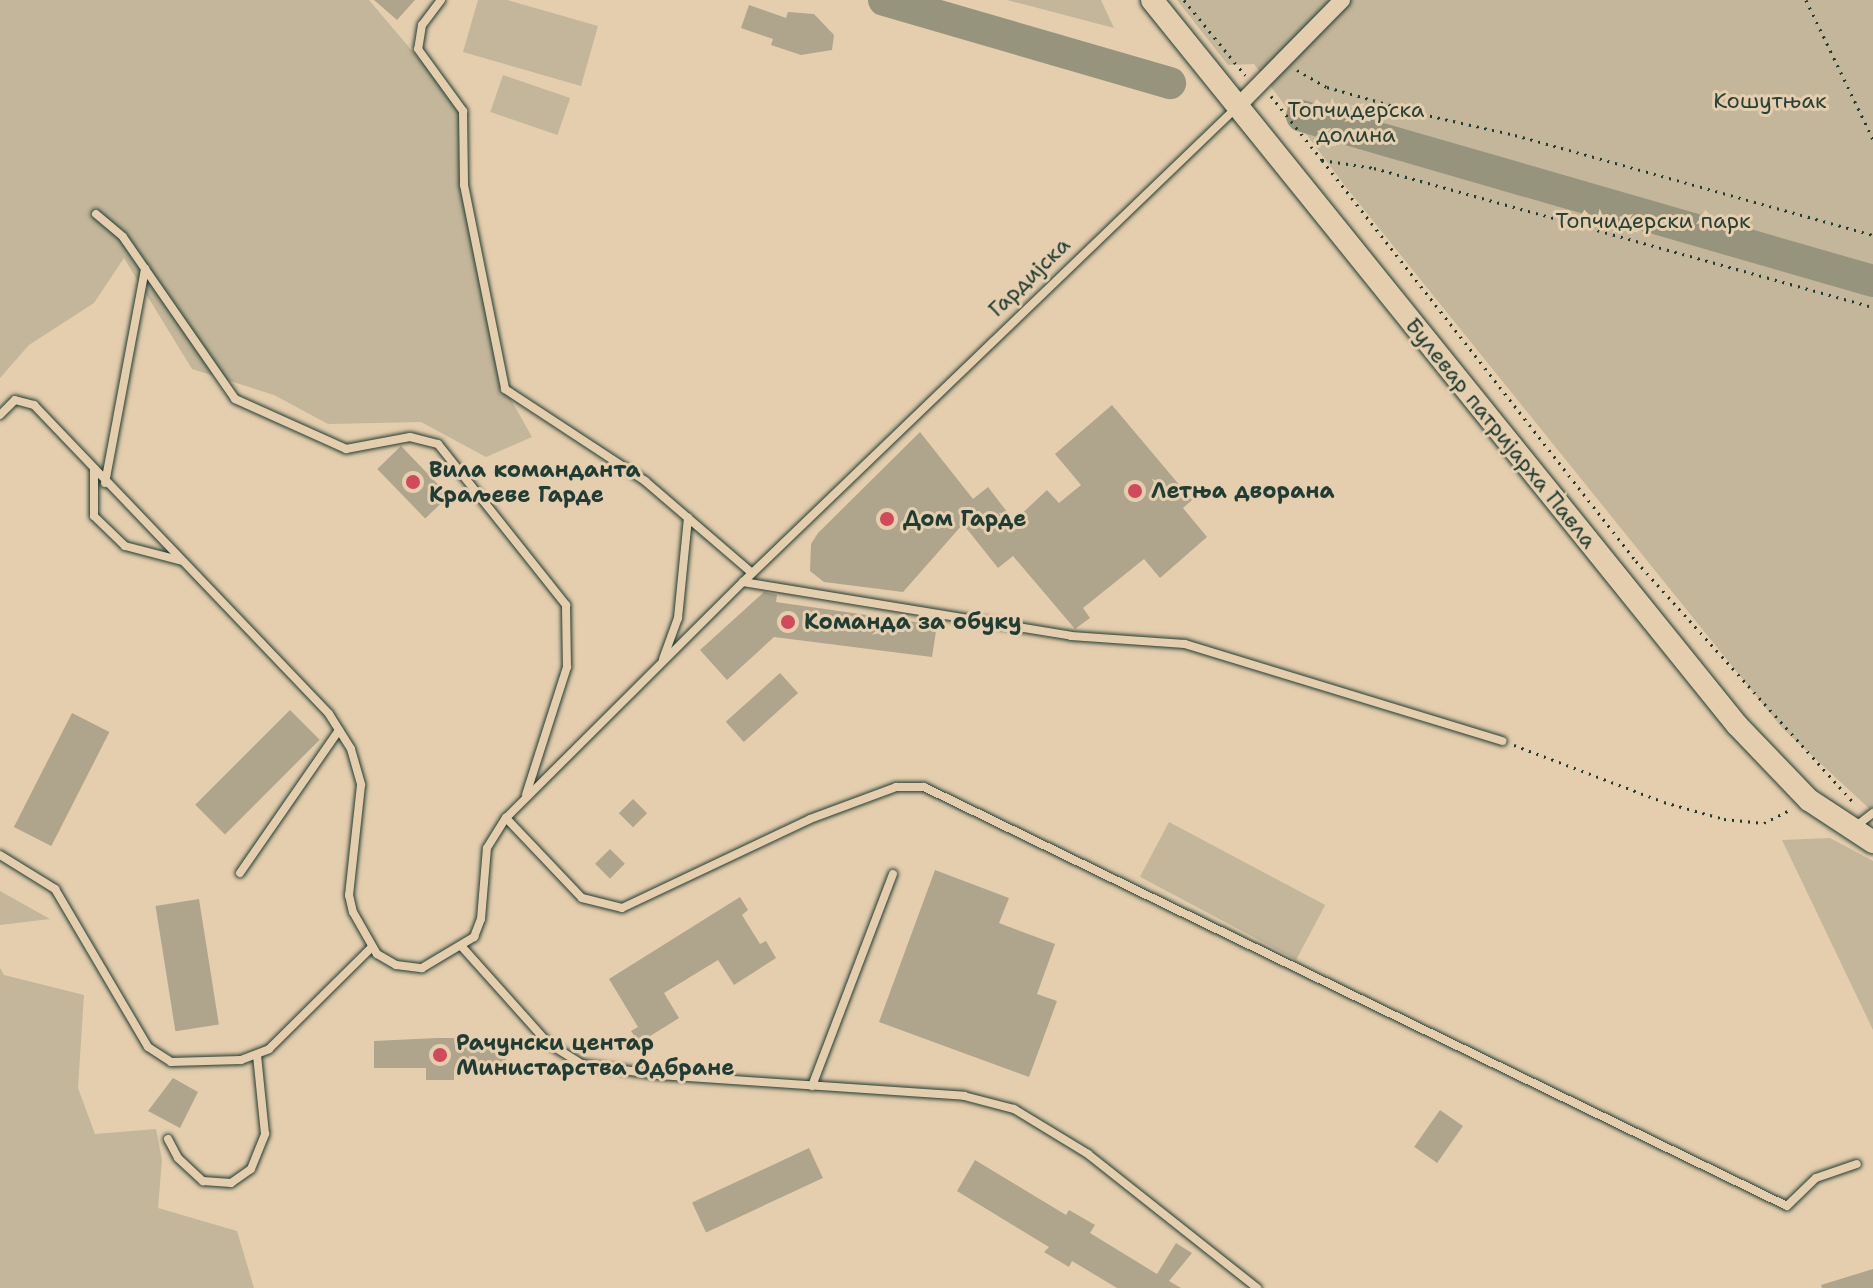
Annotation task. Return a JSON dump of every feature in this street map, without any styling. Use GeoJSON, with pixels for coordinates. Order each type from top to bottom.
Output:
{"type":"FeatureCollection","features":[{"type":"Feature","properties":{"kind":"main road","name":"Булевар патријарха Павла"},"geometry":{"type":"LineString","coordinates":[[1152,0],[1737,725],[1809,800],[1864,820],[1873,842]]}},
{"type":"Feature","properties":{"kind":"street","name":"Гардијска"},"geometry":{"type":"LineString","coordinates":[[1237,107],[1342,0]]}},
{"type":"Feature","properties":{"kind":"lane"},"geometry":{"type":"LineString","coordinates":[[441,0],[422,25],[418,49],[463,111],[464,185],[505,389],[645,481],[752,573]]}},
{"type":"Feature","properties":{"kind":"lane","name":"Гардијска"},"geometry":{"type":"LineString","coordinates":[[463,948],[481,919],[490,839],[506,818],[752,573],[1237,107]]}},
{"type":"Feature","properties":{"kind":"lane"},"geometry":{"type":"LineString","coordinates":[[96,214],[123,237],[235,399],[346,449],[410,437],[438,444],[566,605],[567,667],[525,799]]}},
{"type":"Feature","properties":{"kind":"lane"},"geometry":{"type":"LineString","coordinates":[[105,483],[145,269]]}},
{"type":"Feature","properties":{"kind":"lane"},"geometry":{"type":"LineString","coordinates":[[0,415],[15,400],[27,399],[105,483],[315,696],[339,730],[361,785],[349,895],[371,948],[396,965],[422,968],[463,948],[548,1043],[570,1060],[659,1075],[964,1096],[1014,1109],[1088,1154],[1257,1288]]}},
{"type":"Feature","properties":{"kind":"lane"},"geometry":{"type":"LineString","coordinates":[[94,470],[94,516],[125,546],[183,561]]}},
{"type":"Feature","properties":{"kind":"lane"},"geometry":{"type":"LineString","coordinates":[[661,664],[678,618],[688,516]]}},
{"type":"Feature","properties":{"kind":"lane"},"geometry":{"type":"LineString","coordinates":[[743,582],[1071,636],[1185,644],[1503,741]]}},
{"type":"Feature","properties":{"kind":"lane"},"geometry":{"type":"LineString","coordinates":[[240,873],[339,730]]}},
{"type":"Feature","properties":{"kind":"lane"},"geometry":{"type":"LineString","coordinates":[[506,818],[582,898],[622,908],[810,819],[896,787],[924,787],[1787,1206],[1816,1178],[1857,1164]]}},
{"type":"Feature","properties":{"kind":"lane"},"geometry":{"type":"LineString","coordinates":[[0,855],[55,889],[152,1051],[183,1064],[257,1055],[280,1041],[371,948]]}},
{"type":"Feature","properties":{"kind":"lane"},"geometry":{"type":"LineString","coordinates":[[812,1086],[893,874]]}},
{"type":"Feature","properties":{"kind":"lane"},"geometry":{"type":"LineString","coordinates":[[168,1139],[178,1158],[203,1181],[231,1183],[251,1169],[265,1134],[257,1055]]}},
{"type":"Feature","properties":{"kind":"path"},"geometry":{"type":"LineString","coordinates":[[1184,0],[1322,160],[1636,561],[1864,820]]}},
{"type":"Feature","properties":{"kind":"path"},"geometry":{"type":"LineString","coordinates":[[1806,0],[1873,139]]}},
{"type":"Feature","properties":{"kind":"path"},"geometry":{"type":"LineString","coordinates":[[1282,62],[1327,87],[1873,235]]}},
{"type":"Feature","properties":{"kind":"path"},"geometry":{"type":"LineString","coordinates":[[1322,160],[1374,168],[1873,307]]}},
{"type":"Feature","properties":{"kind":"path"},"geometry":{"type":"LineString","coordinates":[[1503,741],[1664,802],[1724,819],[1764,823],[1809,800]]}},
{"type":"Feature","properties":{"kind":"green space"},"geometry":{"type":"Polygon","coordinates":[[[0,0],[369,0],[463,111],[464,185],[505,389],[532,437],[486,457],[421,422],[328,424],[274,395],[192,369],[124,258],[94,303],[29,345],[0,378],[0,0]]]}},
{"type":"Feature","properties":{"kind":"green space"},"geometry":{"type":"Polygon","coordinates":[[[478,0],[507,0],[598,26],[581,86],[463,52],[478,0]]]}},
{"type":"Feature","properties":{"kind":"green space"},"geometry":{"type":"Polygon","coordinates":[[[1007,0],[1101,0],[1114,28],[1007,0]]]}},
{"type":"Feature","properties":{"kind":"green space","name":"Топчидерски парк"},"geometry":{"type":"Polygon","coordinates":[[[1177,0],[1873,0],[1873,812],[1782,728],[1345,186],[1254,64],[1228,65],[1177,0]]]}},
{"type":"Feature","properties":{"kind":"green space"},"geometry":{"type":"Polygon","coordinates":[[[503,75],[570,98],[557,135],[490,112],[503,75]]]}},
{"type":"Feature","properties":{"kind":"green space"},"geometry":{"type":"Polygon","coordinates":[[[1169,822],[1325,905],[1296,960],[1140,877],[1169,822]]]}},
{"type":"Feature","properties":{"kind":"green space"},"geometry":{"type":"Polygon","coordinates":[[[1830,838],[1873,861],[1873,1030],[1782,840],[1830,838]]]}},
{"type":"Feature","properties":{"kind":"green space"},"geometry":{"type":"Polygon","coordinates":[[[0,891],[50,919],[0,925],[0,891]]]}},
{"type":"Feature","properties":{"kind":"green space"},"geometry":{"type":"Polygon","coordinates":[[[0,968],[4,975],[84,995],[78,1088],[95,1134],[156,1129],[162,1160],[158,1208],[237,1231],[254,1288],[0,1288],[0,968]]]}},
{"type":"Feature","properties":{"kind":"building"},"geometry":{"type":"Polygon","coordinates":[[[374,0],[415,0],[397,20],[374,0]]]}},
{"type":"Feature","properties":{"kind":"building"},"geometry":{"type":"Polygon","coordinates":[[[749,5],[786,18],[788,12],[814,14],[834,35],[832,50],[801,55],[771,45],[773,39],[741,28],[749,5]]]}},
{"type":"Feature","properties":{"kind":"building"},"geometry":{"type":"Polygon","coordinates":[[[1112,405],[1192,500],[1183,508],[1207,537],[1160,578],[1144,559],[1083,608],[1090,618],[1075,629],[1013,556],[998,568],[963,524],[903,592],[824,582],[810,571],[811,544],[818,533],[920,432],[973,499],[988,487],[1014,521],[1047,490],[1059,503],[1081,485],[1055,454],[1112,405]]]}},
{"type":"Feature","properties":{"kind":"building","name":"Вила команданта Краљеве Гарде"},"geometry":{"type":"Polygon","coordinates":[[[401,446],[449,496],[425,519],[377,469],[401,446]]]}},
{"type":"Feature","properties":{"kind":"building","name":"Команда за обуку"},"geometry":{"type":"Polygon","coordinates":[[[764,592],[777,595],[776,602],[937,625],[932,657],[774,637],[727,680],[700,650],[764,592]]]}},
{"type":"Feature","properties":{"kind":"building"},"geometry":{"type":"Polygon","coordinates":[[[780,673],[798,693],[744,742],[726,722],[780,673]]]}},
{"type":"Feature","properties":{"kind":"building"},"geometry":{"type":"Polygon","coordinates":[[[290,710],[320,740],[225,834],[195,805],[290,710]]]}},
{"type":"Feature","properties":{"kind":"building"},"geometry":{"type":"Polygon","coordinates":[[[72,713],[109,732],[51,846],[14,827],[72,713]]]}},
{"type":"Feature","properties":{"kind":"building"},"geometry":{"type":"Polygon","coordinates":[[[633,799],[647,813],[633,827],[619,813],[633,799]]]}},
{"type":"Feature","properties":{"kind":"building"},"geometry":{"type":"Polygon","coordinates":[[[610,849],[625,864],[610,879],[595,864],[610,849]]]}},
{"type":"Feature","properties":{"kind":"building"},"geometry":{"type":"Polygon","coordinates":[[[935,870],[1009,898],[999,923],[1055,944],[1037,994],[1057,1001],[1029,1077],[879,1022],[935,870]]]}},
{"type":"Feature","properties":{"kind":"building"},"geometry":{"type":"Polygon","coordinates":[[[740,897],[748,910],[742,915],[760,944],[766,941],[776,958],[734,985],[718,960],[664,993],[679,1018],[639,1043],[631,1031],[638,1027],[609,979],[740,897]]]}},
{"type":"Feature","properties":{"kind":"building"},"geometry":{"type":"Polygon","coordinates":[[[199,899],[219,1024],[175,1031],[156,906],[199,899]]]}},
{"type":"Feature","properties":{"kind":"building","name":"Рачунски центар Министарства Одбране"},"geometry":{"type":"Polygon","coordinates":[[[506,1038],[506,1070],[454,1070],[454,1080],[426,1080],[426,1068],[374,1068],[374,1041],[506,1038]]]}},
{"type":"Feature","properties":{"kind":"building"},"geometry":{"type":"Polygon","coordinates":[[[173,1078],[198,1092],[180,1128],[148,1111],[173,1078]]]}},
{"type":"Feature","properties":{"kind":"building"},"geometry":{"type":"Polygon","coordinates":[[[1440,1110],[1463,1126],[1437,1163],[1414,1147],[1440,1110]]]}},
{"type":"Feature","properties":{"kind":"building"},"geometry":{"type":"Polygon","coordinates":[[[809,1148],[823,1178],[706,1232],[692,1203],[809,1148]]]}},
{"type":"Feature","properties":{"kind":"building"},"geometry":{"type":"Polygon","coordinates":[[[975,1160],[1066,1215],[1069,1210],[1095,1225],[1090,1233],[1157,1274],[1176,1243],[1192,1253],[1169,1281],[1181,1288],[1117,1288],[1072,1261],[1069,1267],[1044,1252],[1049,1247],[957,1191],[975,1160]]]}},
{"type":"Feature","properties":{"kind":"building"},"geometry":{"type":"Polygon","coordinates":[[[1873,1269],[1873,1288],[1822,1288],[1821,1285],[1873,1269]]]}},
{"type":"Feature","properties":{"kind":"waterway"},"geometry":{"type":"LineString","coordinates":[[884,0],[1170,83]]}},
{"type":"Feature","properties":{"kind":"waterway"},"geometry":{"type":"LineString","coordinates":[[1302,116],[1873,281]]}},
{"type":"Feature","properties":{"kind":"place","name":"Вила команданта Краљеве Гарде"},"geometry":{"type":"Point","coordinates":[413,482]}},
{"type":"Feature","properties":{"kind":"place","name":"Летња дворана"},"geometry":{"type":"Point","coordinates":[1135,491]}},
{"type":"Feature","properties":{"kind":"place","name":"Дом Гарде"},"geometry":{"type":"Point","coordinates":[887,519]}},
{"type":"Feature","properties":{"kind":"place","name":"Команда за обуку"},"geometry":{"type":"Point","coordinates":[788,622]}},
{"type":"Feature","properties":{"kind":"place","name":"Рачунски центар Министарства Одбране"},"geometry":{"type":"Point","coordinates":[440,1055]}},
{"type":"Feature","properties":{"kind":"park label","name":"Кошутњак"},"geometry":{"type":"Point","coordinates":[1770,101]}},
{"type":"Feature","properties":{"kind":"park label","name":"Топчидерска долина"},"geometry":{"type":"Point","coordinates":[1356,122]}}]}
